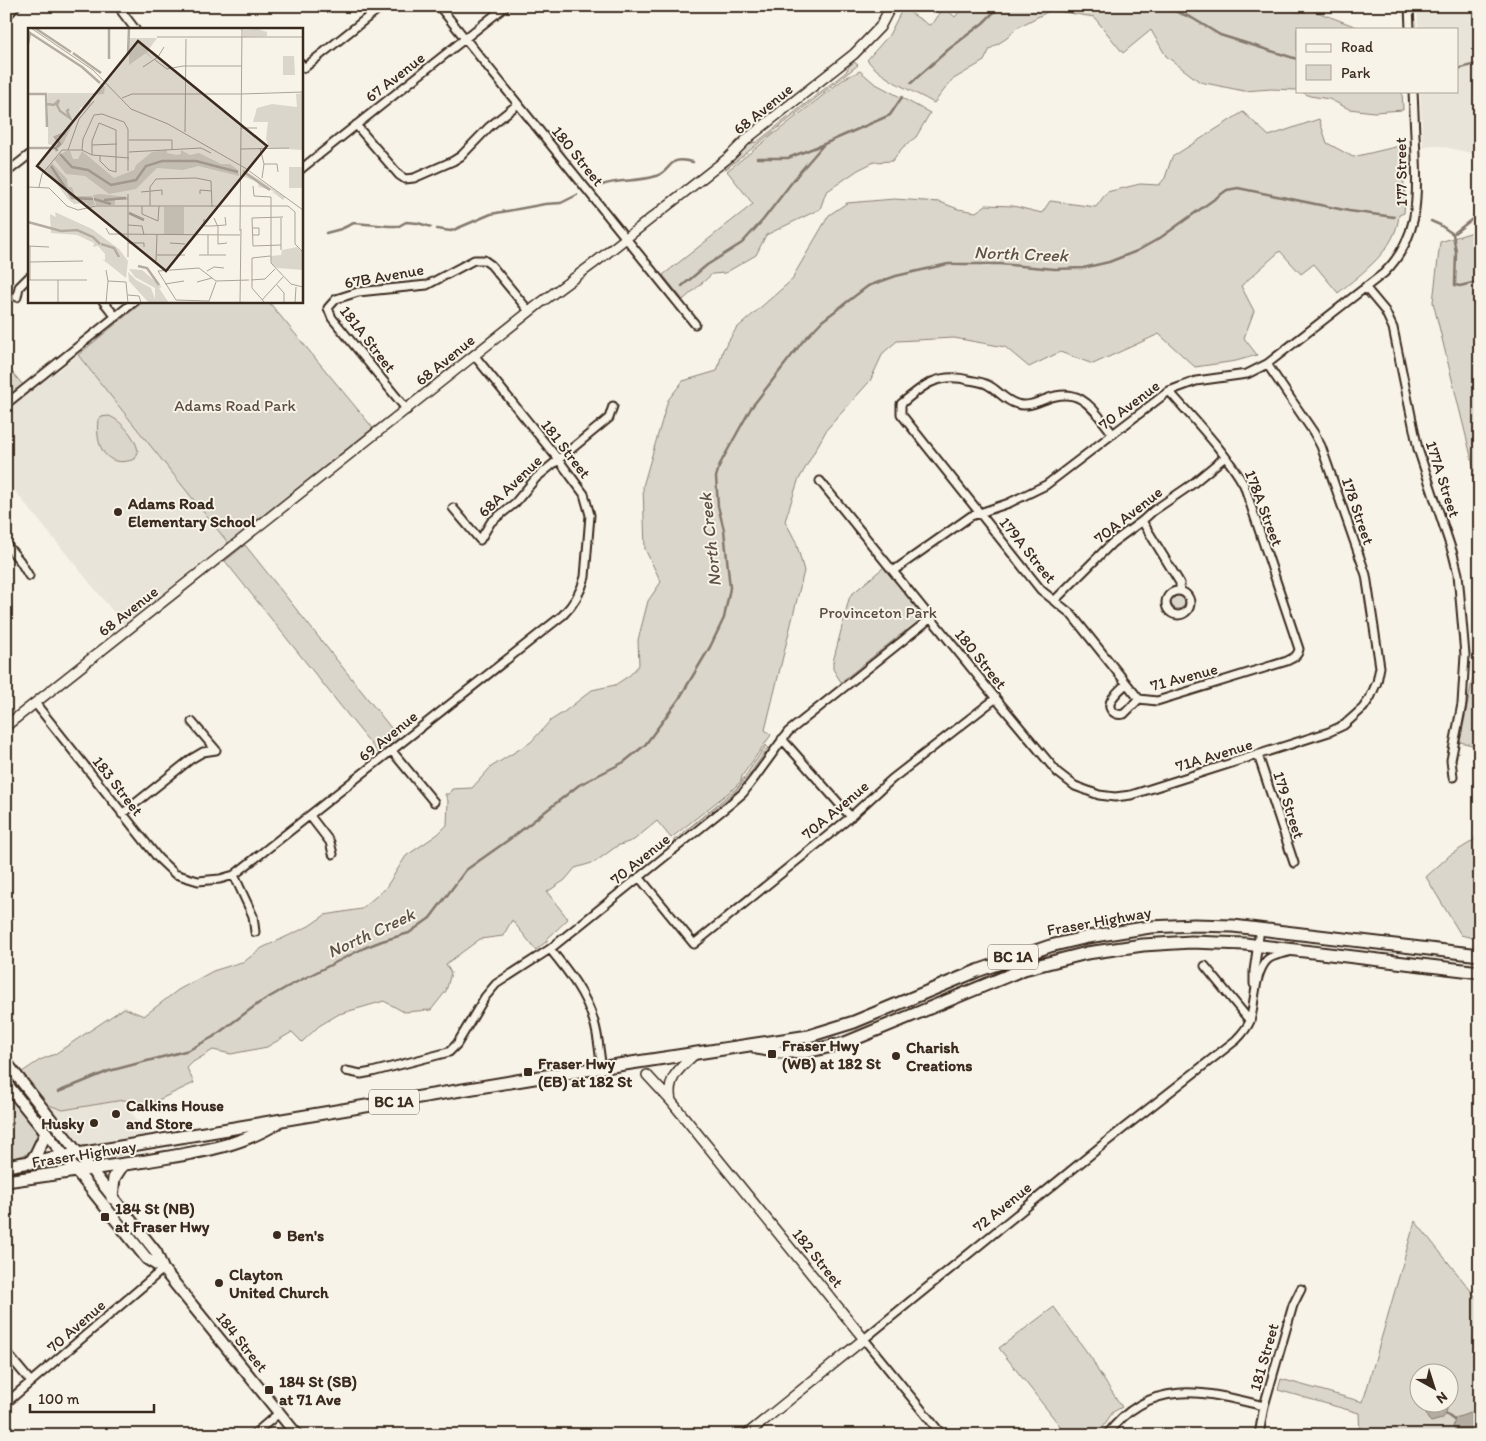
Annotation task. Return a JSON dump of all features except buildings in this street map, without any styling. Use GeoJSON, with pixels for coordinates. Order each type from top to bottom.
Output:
{"type":"FeatureCollection","features":[{"type":"Feature","properties":{"kind":"main road","name":"Fraser Highway"},"geometry":{"type":"LineString","coordinates":[[6,1166],[228,1128],[809,1036],[874,1014],[1003,961],[1071,940],[1150,927],[1194,925],[1260,929],[1480,955]]}},
{"type":"Feature","properties":{"kind":"main road","name":"Fraser Highway"},"geometry":{"type":"LineString","coordinates":[[740,1047],[780,1052],[806,1052],[844,1043],[1024,969],[1088,953],[1143,945],[1191,942],[1258,946],[1480,972]]}},
{"type":"Feature","properties":{"kind":"main road","name":"184 Street"},"geometry":{"type":"LineString","coordinates":[[6,1062],[156,1252],[163,1269],[297,1435]]}},
{"type":"Feature","properties":{"kind":"main road","name":"184 Street"},"geometry":{"type":"LineString","coordinates":[[6,1083],[147,1259],[163,1269]]}},
{"type":"Feature","properties":{"kind":"main road","name":"Fraser Highway"},"geometry":{"type":"LineString","coordinates":[[6,1181],[202,1152],[241,1141],[261,1133],[280,1121]]}},
{"type":"Feature","properties":{"kind":"main road"},"geometry":{"type":"LineString","coordinates":[[30,1163],[46,1133]]}},
{"type":"Feature","properties":{"kind":"main road"},"geometry":{"type":"LineString","coordinates":[[112,1198],[114,1178],[123,1164]]}},
{"type":"Feature","properties":{"kind":"street"},"geometry":{"type":"LineString","coordinates":[[6,17],[16,6]]}},
{"type":"Feature","properties":{"kind":"street"},"geometry":{"type":"LineString","coordinates":[[302,65],[304,68],[382,6]]}},
{"type":"Feature","properties":{"kind":"street","name":"180 Street"},"geometry":{"type":"LineString","coordinates":[[439,6],[695,324]]}},
{"type":"Feature","properties":{"kind":"street","name":"67 Avenue"},"geometry":{"type":"LineString","coordinates":[[302,168],[506,6]]}},
{"type":"Feature","properties":{"kind":"street","name":"68 Avenue"},"geometry":{"type":"LineString","coordinates":[[6,726],[474,355],[728,158],[749,137],[863,46],[880,27],[891,6]]}},
{"type":"Feature","properties":{"kind":"street"},"geometry":{"type":"LineString","coordinates":[[1409,6],[1410,28]]}},
{"type":"Feature","properties":{"kind":"street"},"geometry":{"type":"LineString","coordinates":[[122,12],[134,28]]}},
{"type":"Feature","properties":{"kind":"street","name":"177 Street"},"geometry":{"type":"LineString","coordinates":[[1384,272],[1396,259],[1406,243],[1416,208],[1413,92]]}},
{"type":"Feature","properties":{"kind":"street"},"geometry":{"type":"LineString","coordinates":[[356,126],[399,175],[405,179],[414,178],[461,156],[490,127],[518,104]]}},
{"type":"Feature","properties":{"kind":"street"},"geometry":{"type":"LineString","coordinates":[[6,173],[28,156]]}},
{"type":"Feature","properties":{"kind":"street","name":"67B Avenue"},"geometry":{"type":"LineString","coordinates":[[328,308],[336,299],[358,292],[427,285],[474,260],[484,260],[491,265],[529,312]]}},
{"type":"Feature","properties":{"kind":"street","name":"70 Avenue"},"geometry":{"type":"LineString","coordinates":[[893,571],[967,518],[1009,503],[1046,485],[1169,391],[1196,381],[1248,374],[1267,364],[1384,272]]}},
{"type":"Feature","properties":{"kind":"street"},"geometry":{"type":"LineString","coordinates":[[17,297],[19,288],[28,277]]}},
{"type":"Feature","properties":{"kind":"street","name":"177A Street"},"geometry":{"type":"LineString","coordinates":[[1365,287],[1385,311],[1392,328],[1418,449],[1456,564],[1465,655],[1462,704],[1451,760],[1454,777]]}},
{"type":"Feature","properties":{"kind":"street"},"geometry":{"type":"LineString","coordinates":[[105,302],[116,317]]}},
{"type":"Feature","properties":{"kind":"street"},"geometry":{"type":"LineString","coordinates":[[6,404],[134,302]]}},
{"type":"Feature","properties":{"kind":"street","name":"181A Street"},"geometry":{"type":"LineString","coordinates":[[328,308],[332,318],[407,410]]}},
{"type":"Feature","properties":{"kind":"street","name":"181 Street"},"geometry":{"type":"LineString","coordinates":[[474,355],[579,487],[588,505],[590,515],[585,577]]}},
{"type":"Feature","properties":{"kind":"street","name":"178 Street"},"geometry":{"type":"LineString","coordinates":[[1267,364],[1314,433],[1326,459],[1366,575],[1379,652],[1380,667],[1377,682]]}},
{"type":"Feature","properties":{"kind":"street","name":"179A Street"},"geometry":{"type":"LineString","coordinates":[[1113,434],[1085,401],[1074,395],[1053,397],[1025,405],[1014,404],[987,384],[963,378],[948,377],[930,381],[901,404],[902,414],[979,513],[1041,590],[1071,614],[1138,699]]}},
{"type":"Feature","properties":{"kind":"street","name":"178A Street"},"geometry":{"type":"LineString","coordinates":[[1169,391],[1225,457],[1244,484],[1298,643],[1298,654]]}},
{"type":"Feature","properties":{"kind":"street","name":"68A Avenue"},"geometry":{"type":"LineString","coordinates":[[453,508],[480,540],[492,522],[514,503],[536,478],[609,418],[613,406]]}},
{"type":"Feature","properties":{"kind":"street","name":"70A Avenue"},"geometry":{"type":"LineString","coordinates":[[1054,601],[1112,542],[1153,511],[1191,486],[1225,457]]}},
{"type":"Feature","properties":{"kind":"street","name":"180 Street"},"geometry":{"type":"LineString","coordinates":[[820,482],[1047,760]]}},
{"type":"Feature","properties":{"kind":"street"},"geometry":{"type":"LineString","coordinates":[[1142,521],[1180,583],[1180,590]]}},
{"type":"Feature","properties":{"kind":"street"},"geometry":{"type":"LineString","coordinates":[[6,544],[29,576]]}},
{"type":"Feature","properties":{"kind":"street","name":"69 Avenue"},"geometry":{"type":"LineString","coordinates":[[186,878],[208,881],[234,875],[562,615],[576,601],[585,577]]}},
{"type":"Feature","properties":{"kind":"street","name":"70 Avenue"},"geometry":{"type":"LineString","coordinates":[[346,1071],[361,1074],[372,1072],[449,1052],[485,997],[496,984],[550,949],[743,793],[788,732],[931,618]]}},
{"type":"Feature","properties":{"kind":"street","name":"71 Avenue"},"geometry":{"type":"LineString","coordinates":[[1126,684],[1112,699],[1110,705],[1112,711],[1118,714],[1124,714],[1138,699],[1156,701],[1287,661],[1298,654]]}},
{"type":"Feature","properties":{"kind":"street","name":"71A Avenue"},"geometry":{"type":"LineString","coordinates":[[1047,760],[1057,772],[1075,786],[1099,795],[1115,797],[1131,795],[1329,732],[1344,725],[1363,708],[1377,682]]}},
{"type":"Feature","properties":{"kind":"street","name":"70A Avenue"},"geometry":{"type":"LineString","coordinates":[[639,877],[694,944],[851,817],[892,779],[996,699]]}},
{"type":"Feature","properties":{"kind":"street","name":"183 Street"},"geometry":{"type":"LineString","coordinates":[[35,703],[162,863],[176,874],[186,878]]}},
{"type":"Feature","properties":{"kind":"street"},"geometry":{"type":"LineString","coordinates":[[122,814],[191,759],[203,752],[216,750],[192,722]]}},
{"type":"Feature","properties":{"kind":"street"},"geometry":{"type":"LineString","coordinates":[[782,739],[851,817]]}},
{"type":"Feature","properties":{"kind":"street"},"geometry":{"type":"LineString","coordinates":[[392,751],[434,802]]}},
{"type":"Feature","properties":{"kind":"street","name":"179 Street"},"geometry":{"type":"LineString","coordinates":[[1258,755],[1294,863]]}},
{"type":"Feature","properties":{"kind":"street"},"geometry":{"type":"LineString","coordinates":[[310,816],[330,842],[333,854]]}},
{"type":"Feature","properties":{"kind":"street"},"geometry":{"type":"LineString","coordinates":[[234,875],[253,916],[255,932]]}},
{"type":"Feature","properties":{"kind":"street","name":"72 Avenue"},"geometry":{"type":"LineString","coordinates":[[1255,990],[1254,971],[1260,929]]}},
{"type":"Feature","properties":{"kind":"street"},"geometry":{"type":"LineString","coordinates":[[550,949],[578,986],[587,1002],[595,1022],[602,1068]]}},
{"type":"Feature","properties":{"kind":"street","name":"72 Avenue"},"geometry":{"type":"LineString","coordinates":[[746,1435],[1106,1142],[1236,1040],[1250,1020],[1255,990],[1266,960],[1295,951]]}},
{"type":"Feature","properties":{"kind":"street"},"geometry":{"type":"LineString","coordinates":[[1205,966],[1250,1020]]}},
{"type":"Feature","properties":{"kind":"street"},"geometry":{"type":"LineString","coordinates":[[671,1101],[669,1093],[670,1083],[678,1070],[695,1054]]}},
{"type":"Feature","properties":{"kind":"street","name":"182 Street"},"geometry":{"type":"LineString","coordinates":[[647,1075],[671,1101],[942,1435]]}},
{"type":"Feature","properties":{"kind":"street","name":"70 Avenue"},"geometry":{"type":"LineString","coordinates":[[6,1402],[163,1269]]}},
{"type":"Feature","properties":{"kind":"street","name":"181 Street"},"geometry":{"type":"LineString","coordinates":[[1259,1435],[1264,1406],[1293,1305],[1301,1288]]}},
{"type":"Feature","properties":{"kind":"street"},"geometry":{"type":"LineString","coordinates":[[6,1352],[31,1382]]}},
{"type":"Feature","properties":{"kind":"street"},"geometry":{"type":"LineString","coordinates":[[1107,1435],[1117,1422],[1131,1410],[1165,1394],[1199,1393],[1264,1406]]}},
{"type":"Feature","properties":{"kind":"street"},"geometry":{"type":"LineString","coordinates":[[253,1435],[279,1413]]}},
{"type":"Feature","properties":{"kind":"shaded area"},"geometry":{"type":"Polygon","coordinates":[[[1417,6],[1480,6],[1480,155],[1440,146],[1431,145],[1423,148],[1420,92],[1458,92],[1458,28],[1418,28],[1417,6]]]}},
{"type":"Feature","properties":{"kind":"shaded area","name":"Adams Road Elementary School"},"geometry":{"type":"Polygon","coordinates":[[[78,355],[229,544],[125,626],[6,480],[6,409],[49,374],[55,373],[78,355]]]}},
{"type":"Feature","properties":{"kind":"shaded area"},"geometry":{"type":"Polygon","coordinates":[[[123,1100],[149,1137],[84,1147],[74,1142],[46,1104],[63,1110],[123,1100]]]}},
{"type":"Feature","properties":{"kind":"shaded area"},"geometry":{"type":"Polygon","coordinates":[[[1479,1402],[1478,1419],[1472,1429],[1462,1433],[1456,1431],[1453,1427],[1455,1418],[1473,1412],[1479,1402]]]}},
{"type":"Feature","properties":{"kind":"shaded area"},"geometry":{"type":"Polygon","coordinates":[[[1426,1414],[1446,1414],[1442,1419],[1431,1422],[1426,1414]]]}},
{"type":"Feature","properties":{"kind":"green space"},"geometry":{"type":"Polygon","coordinates":[[[964,6],[1283,6],[1296,12],[1310,8],[1359,28],[1296,28],[1296,90],[1244,91],[1200,82],[1166,56],[1151,30],[1123,53],[1094,17],[1051,10],[1018,27],[1007,38],[990,49],[984,61],[952,80],[934,103],[882,74],[867,60],[889,35],[903,8],[929,25],[934,22],[944,7],[955,17],[964,6]]]}},
{"type":"Feature","properties":{"kind":"green space"},"geometry":{"type":"Polygon","coordinates":[[[854,62],[858,65],[725,168],[751,143],[757,142],[846,72],[854,62]]]}},
{"type":"Feature","properties":{"kind":"green space"},"geometry":{"type":"Polygon","coordinates":[[[860,71],[874,83],[930,113],[916,137],[903,147],[892,161],[874,162],[858,170],[826,192],[820,209],[766,235],[756,255],[725,273],[712,274],[683,300],[663,275],[753,204],[727,171],[845,78],[860,71]]]}},
{"type":"Feature","properties":{"kind":"green space"},"geometry":{"type":"Polygon","coordinates":[[[1302,92],[1402,92],[1403,110],[1374,112],[1349,109],[1329,99],[1310,96],[1302,92]]]}},
{"type":"Feature","properties":{"kind":"green space"},"geometry":{"type":"Polygon","coordinates":[[[1243,112],[1269,136],[1319,119],[1327,143],[1353,157],[1404,145],[1404,213],[1399,215],[1397,228],[1385,250],[1358,277],[1338,293],[1314,264],[1301,274],[1280,251],[1241,286],[1254,311],[1244,338],[1257,355],[1236,361],[1195,367],[1159,334],[1093,364],[1060,352],[1029,367],[1005,347],[954,338],[897,341],[883,353],[870,381],[827,429],[798,481],[785,521],[796,542],[804,571],[765,730],[771,735],[742,776],[741,781],[733,789],[671,838],[657,821],[634,840],[617,846],[595,862],[575,868],[565,880],[547,892],[568,919],[547,941],[536,950],[512,920],[503,936],[480,939],[446,964],[451,973],[446,991],[431,1010],[404,1012],[384,1001],[339,1014],[319,1026],[302,1042],[292,1032],[267,1047],[231,1054],[213,1050],[193,1062],[187,1068],[194,1083],[152,1103],[123,1100],[63,1110],[46,1104],[22,1072],[40,1060],[55,1054],[124,1008],[144,1016],[178,990],[213,971],[245,961],[262,948],[309,926],[325,915],[361,909],[385,889],[406,856],[438,834],[447,825],[448,801],[445,794],[449,794],[452,789],[472,788],[491,767],[531,742],[550,721],[592,690],[615,685],[630,675],[639,665],[638,640],[648,601],[661,582],[645,549],[643,486],[668,400],[683,381],[717,371],[723,350],[736,329],[793,279],[829,215],[847,203],[894,199],[940,202],[958,209],[976,212],[986,205],[1013,206],[1042,213],[1050,201],[1096,207],[1107,192],[1140,184],[1159,185],[1165,178],[1172,157],[1243,112]]]}},
{"type":"Feature","properties":{"kind":"green space"},"geometry":{"type":"Polygon","coordinates":[[[1480,230],[1480,493],[1433,302],[1440,242],[1480,230]]]}},
{"type":"Feature","properties":{"kind":"green space","name":"Adams Road Park"},"geometry":{"type":"Polygon","coordinates":[[[143,302],[269,302],[373,428],[229,544],[78,355],[143,302]]]}},
{"type":"Feature","properties":{"kind":"green space"},"geometry":{"type":"Polygon","coordinates":[[[6,365],[23,385],[11,395],[6,389],[6,365]]]}},
{"type":"Feature","properties":{"kind":"green space"},"geometry":{"type":"Polygon","coordinates":[[[109,416],[118,421],[132,436],[138,452],[135,459],[125,462],[116,461],[104,453],[98,438],[98,420],[100,417],[109,416]]]}},
{"type":"Feature","properties":{"kind":"green space"},"geometry":{"type":"Polygon","coordinates":[[[245,545],[399,738],[379,754],[225,561],[245,545]]]}},
{"type":"Feature","properties":{"kind":"green space","name":"Provinceton Park"},"geometry":{"type":"Polygon","coordinates":[[[884,567],[919,610],[918,624],[912,629],[905,631],[841,682],[833,669],[833,662],[849,599],[851,595],[884,567]]]}},
{"type":"Feature","properties":{"kind":"green space"},"geometry":{"type":"Polygon","coordinates":[[[1178,595],[1183,597],[1185,602],[1183,607],[1178,609],[1173,607],[1171,602],[1173,597],[1178,595]]]}},
{"type":"Feature","properties":{"kind":"green space"},"geometry":{"type":"Polygon","coordinates":[[[1474,671],[1480,672],[1480,747],[1460,742],[1474,671]]]}},
{"type":"Feature","properties":{"kind":"green space"},"geometry":{"type":"Polygon","coordinates":[[[766,745],[768,748],[734,793],[673,841],[738,787],[766,745]]]}},
{"type":"Feature","properties":{"kind":"green space"},"geometry":{"type":"Polygon","coordinates":[[[1480,823],[1480,940],[1461,935],[1426,877],[1450,855],[1473,841],[1477,835],[1476,826],[1480,823]]]}},
{"type":"Feature","properties":{"kind":"green space"},"geometry":{"type":"Polygon","coordinates":[[[6,1092],[33,1125],[38,1140],[36,1146],[27,1154],[6,1159],[6,1092]]]}},
{"type":"Feature","properties":{"kind":"green space"},"geometry":{"type":"Polygon","coordinates":[[[1415,1221],[1480,1302],[1480,1435],[1360,1435],[1359,1413],[1278,1390],[1281,1379],[1363,1402],[1415,1221]]]}},
{"type":"Feature","properties":{"kind":"green space"},"geometry":{"type":"Polygon","coordinates":[[[1054,1307],[1092,1359],[1122,1407],[1113,1412],[1097,1435],[1067,1435],[999,1348],[1054,1307]]]}},
{"type":"Feature","properties":{"kind":"waterway"},"geometry":{"type":"LineString","coordinates":[[911,83],[949,49],[983,23],[1000,6]]}},
{"type":"Feature","properties":{"kind":"waterway"},"geometry":{"type":"LineString","coordinates":[[1163,6],[1192,18],[1220,35],[1296,59]]}},
{"type":"Feature","properties":{"kind":"waterway"},"geometry":{"type":"LineString","coordinates":[[1458,69],[1480,63]]}},
{"type":"Feature","properties":{"kind":"waterway"},"geometry":{"type":"LineString","coordinates":[[757,158],[788,158],[824,144],[890,115],[902,97]]}},
{"type":"Feature","properties":{"kind":"waterway"},"geometry":{"type":"LineString","coordinates":[[682,286],[707,265],[742,243],[763,220],[824,144]]}},
{"type":"Feature","properties":{"kind":"waterway"},"geometry":{"type":"LineString","coordinates":[[602,185],[656,176],[678,160],[693,162]]}},
{"type":"Feature","properties":{"kind":"waterway","name":"North Creek"},"geometry":{"type":"LineString","coordinates":[[58,1092],[109,1071],[189,1050],[213,1037],[259,1003],[287,987],[364,948],[409,933],[430,918],[466,870],[514,836],[579,785],[624,762],[645,745],[679,699],[710,647],[724,618],[730,588],[724,530],[718,506],[716,477],[720,464],[751,408],[803,341],[822,321],[868,286],[896,276],[948,264],[1000,264],[1055,269],[1083,268],[1109,262],[1137,251],[1160,238],[1227,190],[1238,188],[1349,211],[1394,217]]}},
{"type":"Feature","properties":{"kind":"waterway"},"geometry":{"type":"LineString","coordinates":[[437,229],[451,231],[491,214],[561,203],[577,195]]}},
{"type":"Feature","properties":{"kind":"waterway","name":"North Creek"},"geometry":{"type":"LineString","coordinates":[[1431,221],[1453,234],[1480,213]]}},
{"type":"Feature","properties":{"kind":"waterway"},"geometry":{"type":"LineString","coordinates":[[326,233],[354,223],[399,226],[406,222],[431,227]]}},
{"type":"Feature","properties":{"kind":"waterway"},"geometry":{"type":"LineString","coordinates":[[1453,234],[1456,252],[1455,285],[1460,286],[1480,281]]}},
{"type":"Feature","properties":{"kind":"waterway","name":"North Creek"},"geometry":{"type":"LineString","coordinates":[[6,1127],[13,1123]]}},
{"type":"Feature","properties":{"kind":"waterway"},"geometry":{"type":"LineString","coordinates":[[1446,1414],[1454,1420]]}},
{"type":"Feature","properties":{"kind":"place","name":"Adams Road Elementary School"},"geometry":{"type":"Point","coordinates":[118,512]}},
{"type":"Feature","properties":{"kind":"place","name":"Fraser Hwy (WB) at 182 St"},"geometry":{"type":"Point","coordinates":[772,1054]}},
{"type":"Feature","properties":{"kind":"place","name":"Charish Creations"},"geometry":{"type":"Point","coordinates":[896,1056]}},
{"type":"Feature","properties":{"kind":"place","name":"Fraser Hwy (EB) at 182 St"},"geometry":{"type":"Point","coordinates":[528,1072]}},
{"type":"Feature","properties":{"kind":"place","name":"Calkins House and Store"},"geometry":{"type":"Point","coordinates":[116,1114]}},
{"type":"Feature","properties":{"kind":"place","name":"Husky"},"geometry":{"type":"Point","coordinates":[94,1123]}},
{"type":"Feature","properties":{"kind":"place","name":"184 St (NB) at Fraser Hwy"},"geometry":{"type":"Point","coordinates":[105,1217]}},
{"type":"Feature","properties":{"kind":"place","name":"Ben's"},"geometry":{"type":"Point","coordinates":[277,1235]}},
{"type":"Feature","properties":{"kind":"place","name":"Clayton United Church"},"geometry":{"type":"Point","coordinates":[219,1283]}},
{"type":"Feature","properties":{"kind":"place","name":"184 St (SB) at 71 Ave"},"geometry":{"type":"Point","coordinates":[269,1390]}}]}
